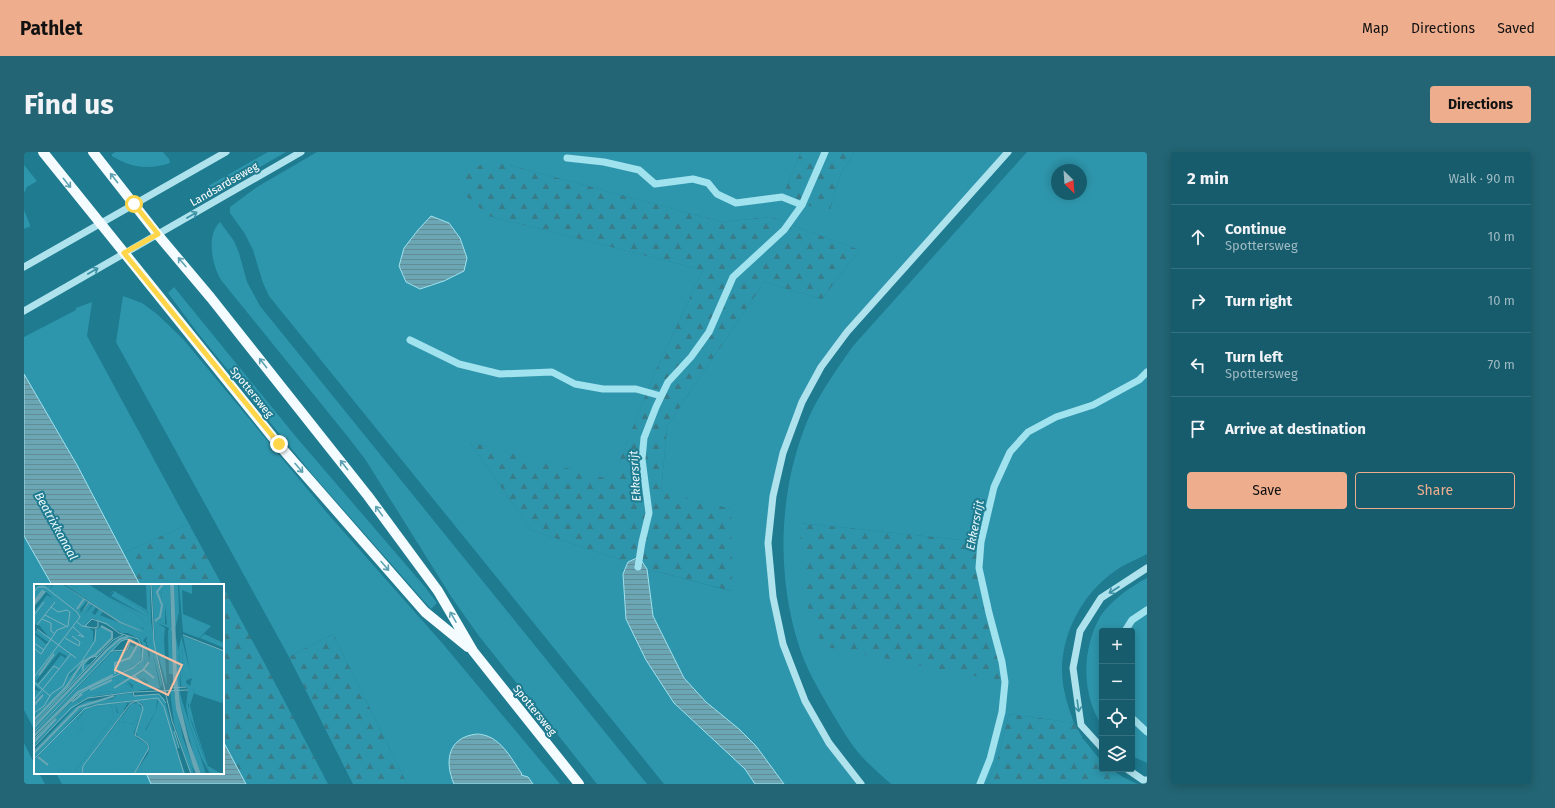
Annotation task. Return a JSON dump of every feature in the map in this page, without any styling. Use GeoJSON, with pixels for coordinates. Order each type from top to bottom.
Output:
{"type":"FeatureCollection","features":[{"type":"Feature","properties":{"kind":"main road","name":"Spottersweg"},"geometry":{"type":"LineString","coordinates":[[43,152],[279,444],[339,515],[425,612],[473,651]]}},
{"type":"Feature","properties":{"kind":"main road","name":"Spottersweg"},"geometry":{"type":"LineString","coordinates":[[93,152],[368,496],[438,591],[473,651],[579,784]]}},
{"type":"Feature","properties":{"kind":"street"},"geometry":{"type":"LineString","coordinates":[[24,267],[226,152]]}},
{"type":"Feature","properties":{"kind":"street","name":"Landsardseweg"},"geometry":{"type":"LineString","coordinates":[[24,311],[300,152]]}},
{"type":"Feature","properties":{"kind":"street"},"geometry":{"type":"LineString","coordinates":[[861,784],[829,743],[804,701],[783,644],[773,597],[768,543],[773,496],[783,453],[802,402],[821,367],[847,332],[1008,152]]}},
{"type":"Feature","properties":{"kind":"street"},"geometry":{"type":"LineString","coordinates":[[1099,745],[1081,725],[1073,668],[1080,631],[1101,598],[1147,568]]}},
{"type":"Feature","properties":{"kind":"street"},"geometry":{"type":"LineString","coordinates":[[1131,772],[1143,780],[1147,780]]}},
{"type":"Feature","properties":{"kind":"green space"},"geometry":{"type":"Polygon","coordinates":[[[116,152],[163,152],[169,159],[170,163],[155,167],[140,167],[126,163],[112,156],[112,154],[116,152]]]}},
{"type":"Feature","properties":{"kind":"green space"},"geometry":{"type":"Polygon","coordinates":[[[268,152],[286,152],[213,194],[208,186],[268,152]]]}},
{"type":"Feature","properties":{"kind":"green space"},"geometry":{"type":"Polygon","coordinates":[[[317,152],[801,152],[786,188],[830,209],[841,173],[855,152],[1008,152],[821,367],[783,453],[768,543],[783,643],[805,701],[861,784],[784,784],[756,746],[739,729],[706,702],[684,678],[653,616],[647,569],[731,591],[731,509],[661,493],[667,426],[764,282],[822,299],[859,250],[771,217],[722,222],[509,165],[489,216],[703,270],[652,379],[612,481],[470,442],[531,530],[628,562],[623,574],[626,619],[646,660],[674,703],[745,769],[755,784],[664,784],[269,296],[263,283],[253,250],[245,234],[230,213],[230,207],[257,187],[317,152]],[[460,238],[464,271],[467,258],[460,238]]]}},
{"type":"Feature","properties":{"kind":"green space"},"geometry":{"type":"Polygon","coordinates":[[[801,152],[855,152],[841,173],[830,209],[802,205],[786,188],[801,152]]]}},
{"type":"Feature","properties":{"kind":"green space"},"geometry":{"type":"Polygon","coordinates":[[[1027,152],[1147,152],[1147,554],[1122,566],[1104,580],[1094,590],[1077,614],[1066,641],[1062,670],[1064,691],[1074,723],[1009,714],[997,762],[987,784],[891,784],[864,759],[849,740],[817,686],[800,649],[792,623],[787,596],[784,568],[785,513],[795,458],[803,432],[813,409],[853,346],[1027,152]],[[800,523],[1005,682],[1001,654],[985,598],[979,570],[981,542],[800,523]]]}},
{"type":"Feature","properties":{"kind":"green space"},"geometry":{"type":"Polygon","coordinates":[[[486,162],[509,165],[722,222],[771,217],[859,250],[822,299],[764,282],[667,426],[661,492],[731,509],[732,591],[647,569],[639,557],[628,562],[531,530],[470,442],[612,480],[652,379],[703,270],[489,216],[465,195],[463,174],[486,162]]]}},
{"type":"Feature","properties":{"kind":"green space"},"geometry":{"type":"Polygon","coordinates":[[[24,165],[37,181],[27,187],[24,193],[24,165]]]}},
{"type":"Feature","properties":{"kind":"green space"},"geometry":{"type":"Polygon","coordinates":[[[24,210],[30,225],[29,228],[24,229],[24,210]]]}},
{"type":"Feature","properties":{"kind":"green space"},"geometry":{"type":"Polygon","coordinates":[[[220,222],[234,241],[247,282],[260,306],[647,784],[597,784],[479,636],[452,598],[365,459],[221,280],[215,266],[212,250],[213,234],[220,222]]]}},
{"type":"Feature","properties":{"kind":"green space"},"geometry":{"type":"Polygon","coordinates":[[[174,287],[297,438],[425,587],[437,603],[431,609],[312,474],[197,332],[168,293],[174,287]]]}},
{"type":"Feature","properties":{"kind":"green space"},"geometry":{"type":"Polygon","coordinates":[[[123,296],[142,303],[157,314],[183,339],[328,514],[443,644],[560,784],[533,784],[528,777],[521,775],[483,734],[466,737],[453,747],[450,775],[454,784],[407,784],[333,634],[289,657],[116,342],[123,296]]]}},
{"type":"Feature","properties":{"kind":"green space"},"geometry":{"type":"Polygon","coordinates":[[[92,302],[87,336],[189,524],[123,553],[77,465],[24,374],[24,337],[76,310],[76,308],[92,302]]]}},
{"type":"Feature","properties":{"kind":"green space"},"geometry":{"type":"Polygon","coordinates":[[[800,523],[981,542],[979,570],[1000,654],[1005,682],[822,646],[804,596],[800,523]]]}},
{"type":"Feature","properties":{"kind":"green space"},"geometry":{"type":"Polygon","coordinates":[[[189,524],[221,584],[139,584],[123,553],[189,524]]]}},
{"type":"Feature","properties":{"kind":"green space"},"geometry":{"type":"Polygon","coordinates":[[[24,536],[51,584],[34,584],[34,729],[24,710],[24,536]]]}},
{"type":"Feature","properties":{"kind":"green space"},"geometry":{"type":"Polygon","coordinates":[[[1147,578],[1147,763],[1135,757],[1135,628],[1099,628],[1099,720],[1090,700],[1087,686],[1087,657],[1094,629],[1100,617],[1109,605],[1147,578]]]}},
{"type":"Feature","properties":{"kind":"green space"},"geometry":{"type":"Polygon","coordinates":[[[224,589],[328,784],[246,784],[224,743],[224,589]]]}},
{"type":"Feature","properties":{"kind":"green space"},"geometry":{"type":"Polygon","coordinates":[[[333,634],[407,784],[353,784],[289,657],[333,634]]]}},
{"type":"Feature","properties":{"kind":"green space"},"geometry":{"type":"Polygon","coordinates":[[[1009,714],[1074,723],[1084,740],[1099,758],[1099,772],[1115,772],[1137,784],[987,784],[997,762],[1009,714]]]}},
{"type":"Feature","properties":{"kind":"green space"},"geometry":{"type":"Polygon","coordinates":[[[24,743],[34,763],[34,774],[40,774],[45,784],[24,784],[24,743]]]}},
{"type":"Feature","properties":{"kind":"green space"},"geometry":{"type":"Polygon","coordinates":[[[57,774],[146,774],[151,784],[62,784],[57,774]]]}},
{"type":"Feature","properties":{"kind":"water"},"geometry":{"type":"Polygon","coordinates":[[[431,216],[449,223],[460,238],[467,258],[464,271],[444,281],[420,289],[406,282],[399,266],[404,248],[431,216]]]}},
{"type":"Feature","properties":{"kind":"water","name":"Beatrixkanaal"},"geometry":{"type":"Polygon","coordinates":[[[24,374],[77,465],[139,584],[51,584],[24,536],[24,374]]]}},
{"type":"Feature","properties":{"kind":"water"},"geometry":{"type":"Polygon","coordinates":[[[639,557],[647,569],[653,616],[684,678],[706,702],[739,729],[756,746],[784,784],[755,784],[745,769],[674,703],[646,660],[626,619],[623,574],[628,562],[639,557]]]}},
{"type":"Feature","properties":{"kind":"water"},"geometry":{"type":"Polygon","coordinates":[[[477,734],[492,738],[504,748],[522,774],[521,775],[528,777],[533,784],[454,784],[449,767],[449,759],[454,745],[467,736],[477,734]]]}},
{"type":"Feature","properties":{"kind":"water"},"geometry":{"type":"Polygon","coordinates":[[[224,743],[246,784],[151,784],[146,774],[224,774],[224,743]]]}},
{"type":"Feature","properties":{"kind":"waterway","name":"Ekkersrijt"},"geometry":{"type":"LineString","coordinates":[[638,567],[649,513],[642,459],[644,438],[656,407],[668,382],[691,357],[709,332],[733,277],[784,230],[802,205],[825,152]]}},
{"type":"Feature","properties":{"kind":"waterway"},"geometry":{"type":"LineString","coordinates":[[567,158],[604,162],[639,170],[655,184],[693,179],[708,183],[717,194],[736,203],[782,197],[802,205]]}},
{"type":"Feature","properties":{"kind":"waterway"},"geometry":{"type":"LineString","coordinates":[[410,340],[459,364],[500,374],[552,372],[575,384],[603,389],[636,389],[661,396]]}},
{"type":"Feature","properties":{"kind":"waterway","name":"Ekkersrijt"},"geometry":{"type":"LineString","coordinates":[[980,784],[990,759],[1002,712],[1005,682],[1002,662],[979,568],[981,542],[994,487],[1010,452],[1028,432],[1056,417],[1093,405],[1139,380],[1147,372]]}},
{"type":"Feature","properties":{"kind":"waterway"},"geometry":{"type":"LineString","coordinates":[[1127,628],[1132,620],[1147,610]]}},
{"type":"Feature","properties":{"kind":"waterway"},"geometry":{"type":"LineString","coordinates":[[1135,721],[1147,732]]}},
{"type":"Feature","properties":{"kind":"route"},"geometry":{"type":"LineString","coordinates":[[134,204],[158,234],[124,253],[279,444]]}}]}
